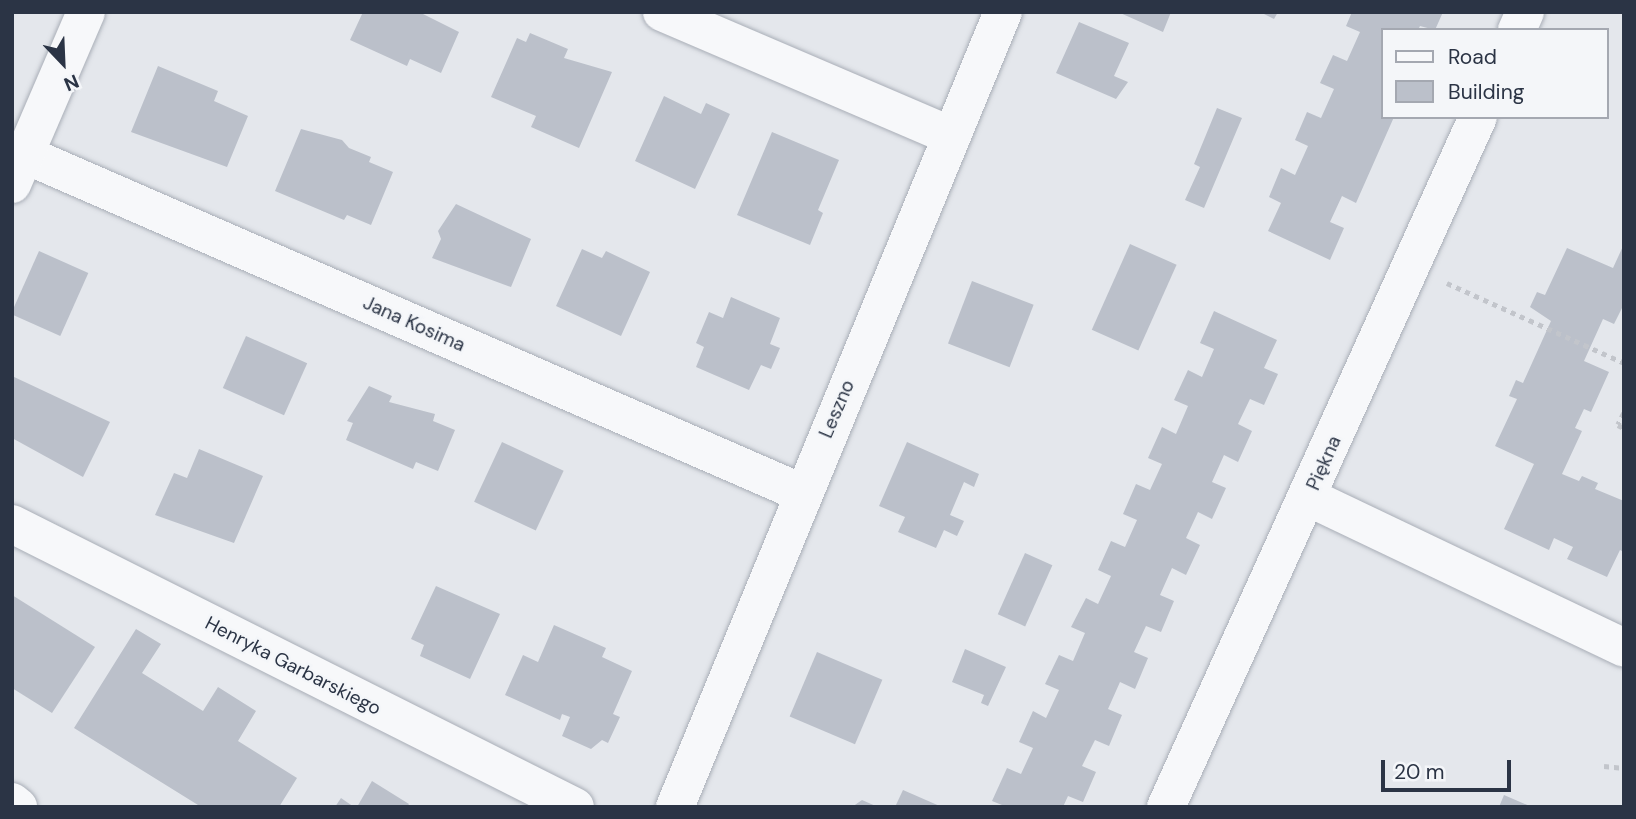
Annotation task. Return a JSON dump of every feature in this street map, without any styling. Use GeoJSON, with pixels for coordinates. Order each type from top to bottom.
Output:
{"type":"FeatureCollection","features":[{"type":"Feature","properties":{"kind":"street"},"geometry":{"type":"LineString","coordinates":[[19,169],[86,12]]}},
{"type":"Feature","properties":{"kind":"street"},"geometry":{"type":"LineString","coordinates":[[662,12],[952,136]]}},
{"type":"Feature","properties":{"kind":"street","name":"Leszno"},"geometry":{"type":"LineString","coordinates":[[675,807],[802,493],[1003,12]]}},
{"type":"Feature","properties":{"kind":"street"},"geometry":{"type":"LineString","coordinates":[[1518,28],[1525,12]]}},
{"type":"Feature","properties":{"kind":"street","name":"Piękna"},"geometry":{"type":"LineString","coordinates":[[1166,807],[1477,119]]}},
{"type":"Feature","properties":{"kind":"street","name":"Jana Kosima"},"geometry":{"type":"LineString","coordinates":[[19,169],[802,493]]}},
{"type":"Feature","properties":{"kind":"street"},"geometry":{"type":"LineString","coordinates":[[1308,497],[1624,648]]}},
{"type":"Feature","properties":{"kind":"street","name":"Henryka Garbarskiego"},"geometry":{"type":"LineString","coordinates":[[12,524],[575,807]]}},
{"type":"Feature","properties":{"kind":"street"},"geometry":{"type":"LineString","coordinates":[[12,802],[18,807]]}},
{"type":"Feature","properties":{"kind":"path"},"geometry":{"type":"LineString","coordinates":[[1433,277],[1624,363]]}},
{"type":"Feature","properties":{"kind":"path"},"geometry":{"type":"LineString","coordinates":[[1624,413],[1619,425],[1624,428]]}},
{"type":"Feature","properties":{"kind":"path"},"geometry":{"type":"LineString","coordinates":[[1604,766],[1624,768]]}},
{"type":"Feature","properties":{"kind":"building"},"geometry":{"type":"Polygon","coordinates":[[[363,12],[419,12],[459,32],[441,73],[410,59],[407,66],[350,40],[363,12]]]}},
{"type":"Feature","properties":{"kind":"building"},"geometry":{"type":"Polygon","coordinates":[[[1118,12],[1171,12],[1163,32],[1118,12]]]}},
{"type":"Feature","properties":{"kind":"building"},"geometry":{"type":"Polygon","coordinates":[[[1260,12],[1278,12],[1274,19],[1260,12]]]}},
{"type":"Feature","properties":{"kind":"building"},"geometry":{"type":"Polygon","coordinates":[[[1352,12],[1443,12],[1436,28],[1380,28],[1380,119],[1393,119],[1356,203],[1342,196],[1330,222],[1344,228],[1330,260],[1268,231],[1281,203],[1269,197],[1281,168],[1295,175],[1308,146],[1295,140],[1307,112],[1321,118],[1334,89],[1320,83],[1333,55],[1347,61],[1360,32],[1346,26],[1352,12]]]}},
{"type":"Feature","properties":{"kind":"building"},"geometry":{"type":"Polygon","coordinates":[[[1079,22],[1129,43],[1114,76],[1128,82],[1116,99],[1056,73],[1079,22]]]}},
{"type":"Feature","properties":{"kind":"building"},"geometry":{"type":"Polygon","coordinates":[[[530,33],[568,49],[564,58],[612,72],[579,148],[531,127],[536,116],[491,97],[517,38],[526,42],[530,33]]]}},
{"type":"Feature","properties":{"kind":"building"},"geometry":{"type":"Polygon","coordinates":[[[158,66],[218,91],[214,101],[248,116],[227,167],[131,132],[158,66]]]}},
{"type":"Feature","properties":{"kind":"building"},"geometry":{"type":"Polygon","coordinates":[[[664,96],[701,114],[706,103],[730,114],[695,189],[635,161],[664,96]]]}},
{"type":"Feature","properties":{"kind":"building"},"geometry":{"type":"Polygon","coordinates":[[[1217,108],[1242,118],[1204,208],[1185,200],[1200,167],[1194,164],[1217,108]]]}},
{"type":"Feature","properties":{"kind":"building"},"geometry":{"type":"Polygon","coordinates":[[[301,129],[342,140],[349,148],[371,157],[369,162],[393,172],[371,225],[347,215],[344,220],[275,191],[301,129]]]}},
{"type":"Feature","properties":{"kind":"building"},"geometry":{"type":"Polygon","coordinates":[[[772,132],[839,160],[818,210],[823,213],[810,245],[737,215],[772,132]]]}},
{"type":"Feature","properties":{"kind":"building"},"geometry":{"type":"Polygon","coordinates":[[[456,204],[531,239],[511,287],[432,258],[441,239],[438,231],[456,204]]]}},
{"type":"Feature","properties":{"kind":"building"},"geometry":{"type":"Polygon","coordinates":[[[1130,244],[1177,265],[1138,351],[1092,330],[1130,244]]]}},
{"type":"Feature","properties":{"kind":"building"},"geometry":{"type":"Polygon","coordinates":[[[1624,244],[1624,304],[1614,324],[1603,319],[1584,361],[1609,372],[1591,412],[1584,409],[1575,428],[1582,431],[1562,474],[1579,481],[1582,476],[1598,483],[1595,489],[1624,501],[1624,552],[1620,550],[1607,577],[1567,559],[1573,547],[1554,538],[1549,550],[1504,529],[1534,464],[1495,446],[1517,399],[1509,396],[1516,380],[1523,383],[1551,321],[1530,307],[1537,292],[1545,295],[1567,248],[1613,268],[1624,244]]]}},
{"type":"Feature","properties":{"kind":"building"},"geometry":{"type":"Polygon","coordinates":[[[582,249],[602,258],[606,251],[650,272],[621,336],[556,306],[582,249]]]}},
{"type":"Feature","properties":{"kind":"building"},"geometry":{"type":"Polygon","coordinates":[[[39,251],[88,273],[60,336],[12,315],[39,251]]]}},
{"type":"Feature","properties":{"kind":"building"},"geometry":{"type":"Polygon","coordinates":[[[972,281],[1034,305],[1010,367],[948,344],[972,281]]]}},
{"type":"Feature","properties":{"kind":"building"},"geometry":{"type":"Polygon","coordinates":[[[731,297],[780,318],[770,344],[780,348],[771,369],[761,365],[749,390],[696,367],[704,347],[696,343],[709,312],[723,318],[731,297]]]}},
{"type":"Feature","properties":{"kind":"building"},"geometry":{"type":"Polygon","coordinates":[[[1214,311],[1277,340],[1264,368],[1278,374],[1264,405],[1250,399],[1238,424],[1252,431],[1238,462],[1224,455],[1212,482],[1226,488],[1212,519],[1198,512],[1186,538],[1200,545],[1186,575],[1172,568],[1160,595],[1174,601],[1161,632],[1146,626],[1134,652],[1148,658],[1135,689],[1120,682],[1108,709],[1122,715],[1109,746],[1095,740],[1082,766],[1096,772],[1083,802],[1068,796],[1063,807],[1007,807],[992,801],[1007,768],[1021,774],[1033,748],[1019,742],[1033,711],[1046,718],[1059,690],[1045,684],[1059,655],[1073,661],[1085,633],[1071,627],[1086,598],[1098,604],[1111,576],[1098,570],[1111,541],[1125,547],[1137,520],[1123,514],[1136,484],[1150,490],[1162,464],[1148,458],[1162,427],[1176,434],[1188,406],[1174,400],[1188,370],[1202,377],[1214,349],[1200,343],[1214,311]]]}},
{"type":"Feature","properties":{"kind":"building"},"geometry":{"type":"Polygon","coordinates":[[[246,336],[307,363],[284,415],[223,388],[246,336]]]}},
{"type":"Feature","properties":{"kind":"building"},"geometry":{"type":"Polygon","coordinates":[[[12,376],[110,422],[83,477],[12,438],[12,376]]]}},
{"type":"Feature","properties":{"kind":"building"},"geometry":{"type":"Polygon","coordinates":[[[369,386],[392,396],[389,402],[435,414],[433,421],[455,430],[438,471],[416,462],[413,469],[346,440],[353,423],[347,421],[369,386]]]}},
{"type":"Feature","properties":{"kind":"building"},"geometry":{"type":"Polygon","coordinates":[[[502,442],[564,471],[536,531],[474,502],[502,442]]]}},
{"type":"Feature","properties":{"kind":"building"},"geometry":{"type":"Polygon","coordinates":[[[907,442],[979,474],[974,487],[964,482],[950,515],[964,521],[957,536],[944,530],[936,548],[898,532],[905,517],[879,506],[907,442]]]}},
{"type":"Feature","properties":{"kind":"building"},"geometry":{"type":"Polygon","coordinates":[[[199,449],[263,476],[234,543],[155,515],[174,473],[187,478],[199,449]]]}},
{"type":"Feature","properties":{"kind":"building"},"geometry":{"type":"Polygon","coordinates":[[[1025,553],[1052,565],[1025,626],[998,614],[1025,553]]]}},
{"type":"Feature","properties":{"kind":"building"},"geometry":{"type":"Polygon","coordinates":[[[436,586],[500,614],[470,679],[420,656],[424,645],[411,639],[436,586]]]}},
{"type":"Feature","properties":{"kind":"building"},"geometry":{"type":"Polygon","coordinates":[[[12,595],[95,647],[52,713],[12,688],[12,595]]]}},
{"type":"Feature","properties":{"kind":"building"},"geometry":{"type":"Polygon","coordinates":[[[554,625],[606,648],[602,657],[632,671],[613,714],[620,717],[608,743],[602,740],[591,749],[562,736],[570,717],[562,714],[560,720],[505,695],[523,655],[538,662],[554,625]]]}},
{"type":"Feature","properties":{"kind":"building"},"geometry":{"type":"Polygon","coordinates":[[[136,629],[161,644],[142,673],[203,711],[218,687],[256,711],[238,741],[297,778],[279,807],[198,805],[74,728],[136,629]]]}},
{"type":"Feature","properties":{"kind":"building"},"geometry":{"type":"Polygon","coordinates":[[[965,649],[1006,667],[988,706],[981,703],[984,695],[952,682],[965,649]]]}},
{"type":"Feature","properties":{"kind":"building"},"geometry":{"type":"Polygon","coordinates":[[[817,652],[882,680],[855,744],[790,716],[817,652]]]}},
{"type":"Feature","properties":{"kind":"building"},"geometry":{"type":"Polygon","coordinates":[[[372,781],[409,804],[407,807],[357,807],[372,781]]]}},
{"type":"Feature","properties":{"kind":"building"},"geometry":{"type":"Polygon","coordinates":[[[903,790],[942,807],[895,807],[903,790]]]}},
{"type":"Feature","properties":{"kind":"building"},"geometry":{"type":"Polygon","coordinates":[[[1504,795],[1532,807],[1499,807],[1504,795]]]}},
{"type":"Feature","properties":{"kind":"building"},"geometry":{"type":"Polygon","coordinates":[[[341,798],[354,807],[335,807],[341,798]]]}},
{"type":"Feature","properties":{"kind":"building"},"geometry":{"type":"Polygon","coordinates":[[[862,800],[878,807],[852,807],[862,800]]]}}]}
